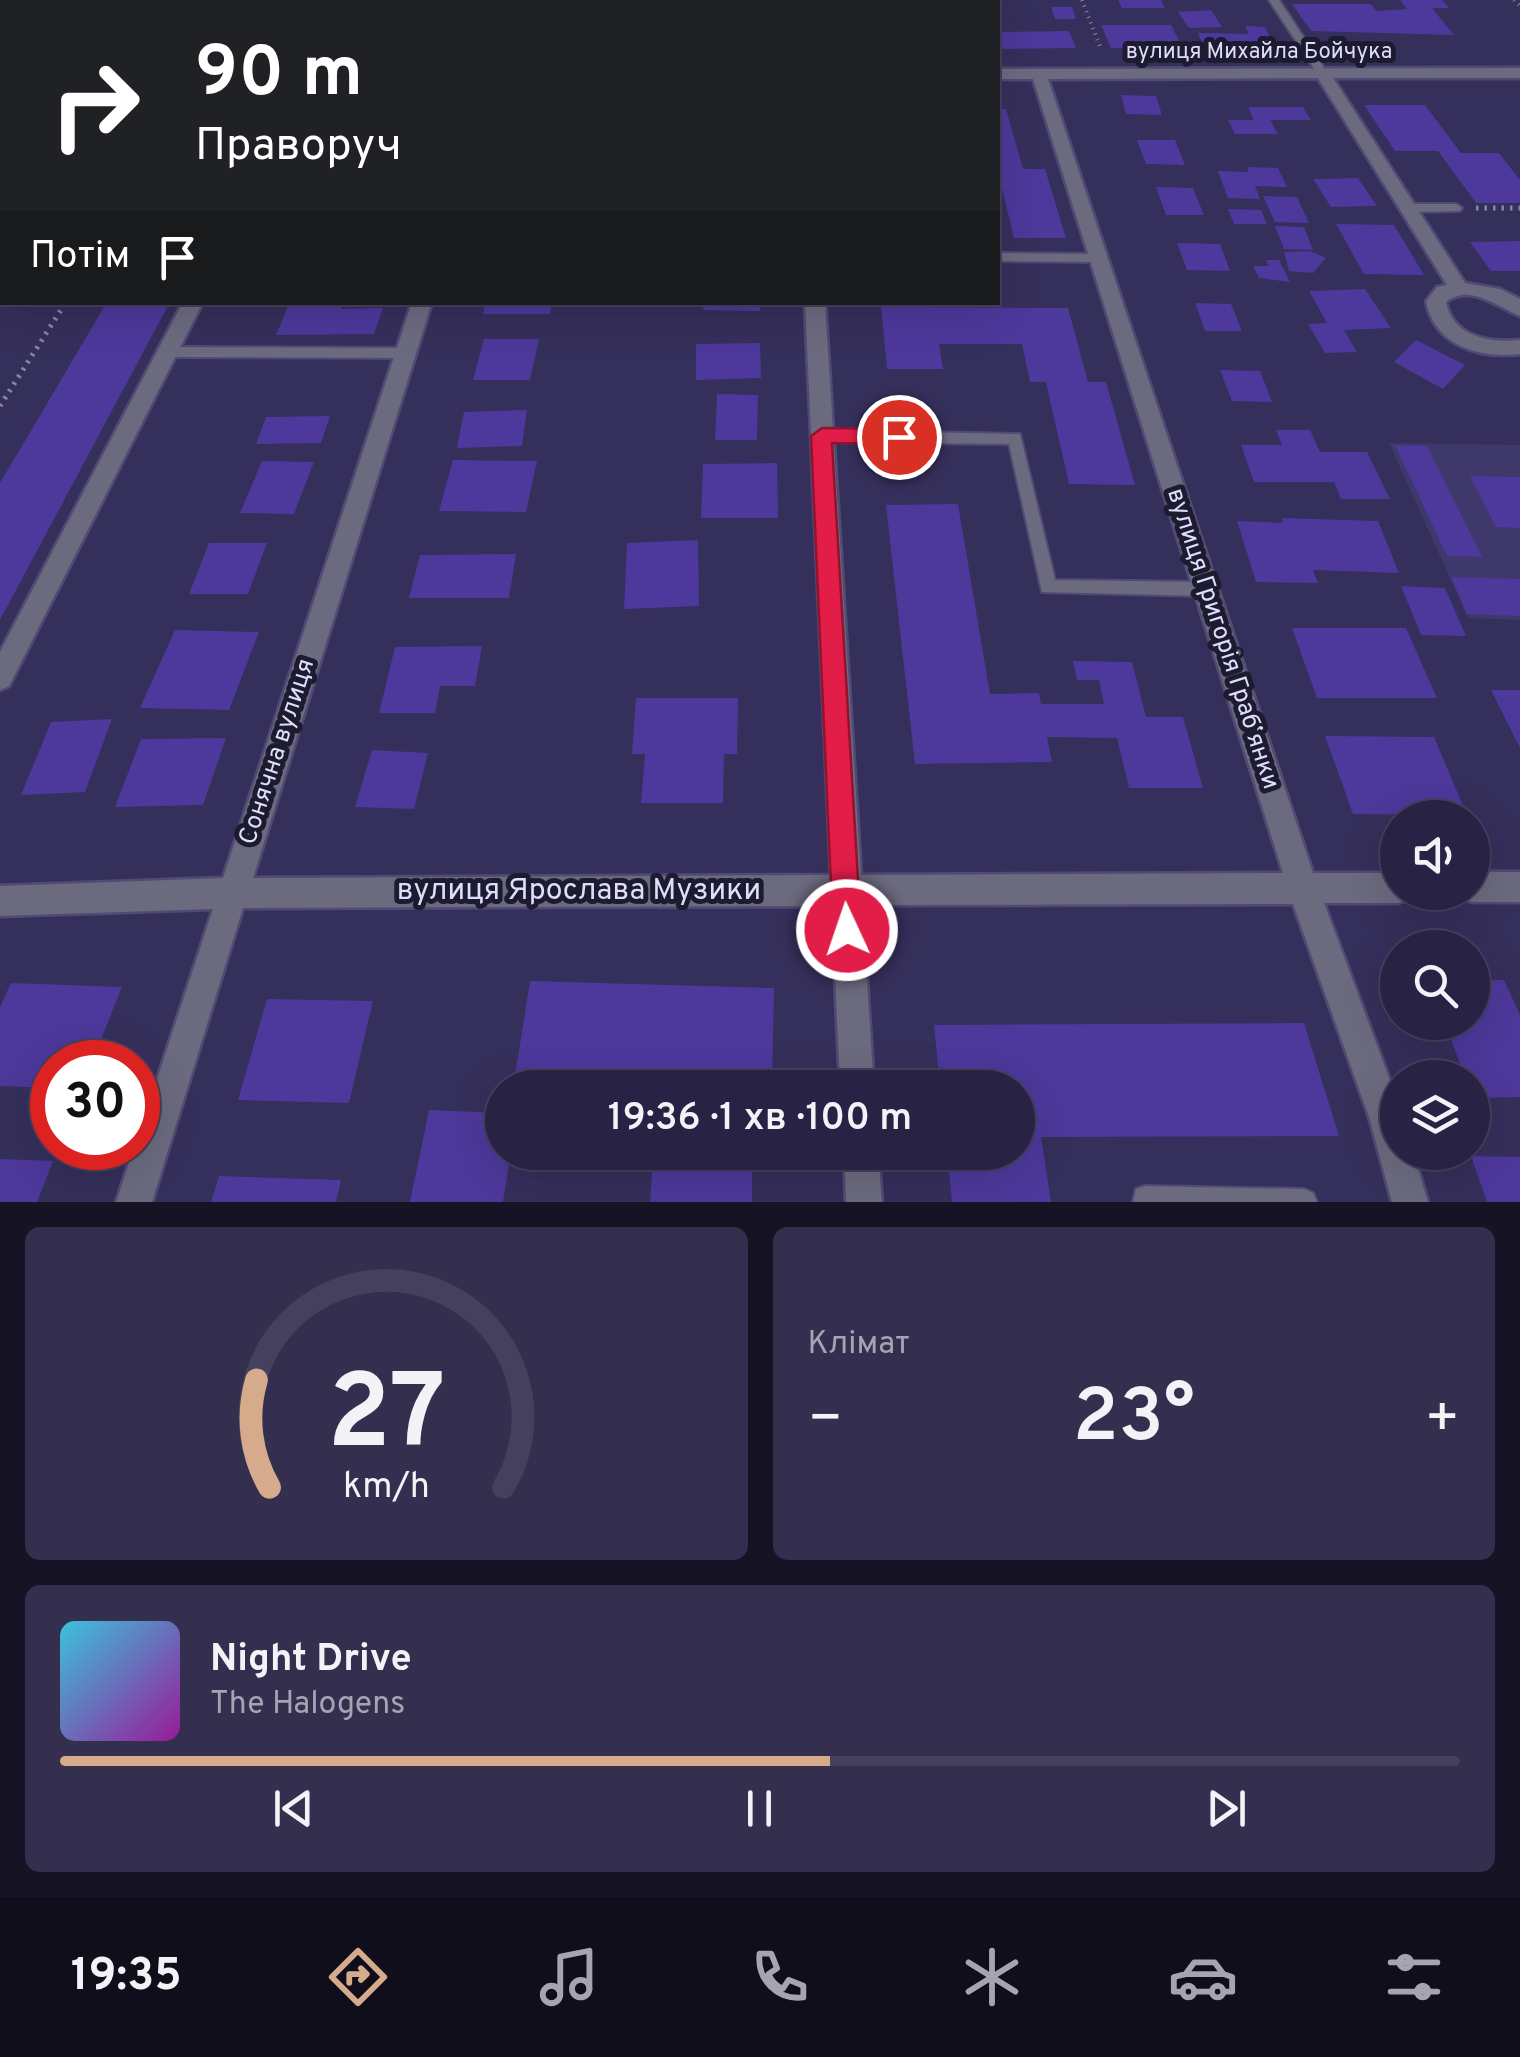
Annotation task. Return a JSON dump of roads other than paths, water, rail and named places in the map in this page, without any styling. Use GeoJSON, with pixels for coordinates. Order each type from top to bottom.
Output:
{"type":"FeatureCollection","features":[{"type":"Feature","properties":{"kind":"street","name":"вулиця Михайла Бойчука"},"geometry":{"type":"LineString","coordinates":[[1000,74],[1520,73]]}},
{"type":"Feature","properties":{"kind":"street","name":"вулиця Григорія Грабʼянки"},"geometry":{"type":"LineString","coordinates":[[1039,74],[1303,888],[1386,1117],[1410,1202]]}},
{"type":"Feature","properties":{"kind":"street"},"geometry":{"type":"LineString","coordinates":[[1323,74],[1459,288]]}},
{"type":"Feature","properties":{"kind":"street"},"geometry":{"type":"LineString","coordinates":[[1520,309],[1498,295],[1459,288],[1444,292],[1436,301],[1436,312],[1444,325],[1480,346],[1520,346]]}},
{"type":"Feature","properties":{"kind":"street"},"geometry":{"type":"LineString","coordinates":[[0,678],[192,305]]}},
{"type":"Feature","properties":{"kind":"street","name":"Сонячна вулиця"},"geometry":{"type":"LineString","coordinates":[[134,1202],[421,305]]}},
{"type":"Feature","properties":{"kind":"street"},"geometry":{"type":"LineString","coordinates":[[815,305],[855,1070]]}},
{"type":"Feature","properties":{"kind":"street"},"geometry":{"type":"LineString","coordinates":[[1490,887],[1520,887]]}},
{"type":"Feature","properties":{"kind":"street","name":"вулиця Ярослава Музики"},"geometry":{"type":"LineString","coordinates":[[0,901],[234,893],[1380,888]]}},
{"type":"Feature","properties":{"kind":"street"},"geometry":{"type":"LineString","coordinates":[[862,1170],[864,1202]]}},
{"type":"Feature","properties":{"kind":"lane"},"geometry":{"type":"LineString","coordinates":[[1274,0],[1323,74]]}},
{"type":"Feature","properties":{"kind":"lane"},"geometry":{"type":"LineString","coordinates":[[1408,208],[1456,208]]}},
{"type":"Feature","properties":{"kind":"lane"},"geometry":{"type":"LineString","coordinates":[[1000,258],[1099,258]]}},
{"type":"Feature","properties":{"kind":"lane"},"geometry":{"type":"LineString","coordinates":[[168,352],[406,353]]}},
{"type":"Feature","properties":{"kind":"lane"},"geometry":{"type":"LineString","coordinates":[[822,436],[1015,438],[1048,587],[1206,588]]}},
{"type":"Feature","properties":{"kind":"lane"},"geometry":{"type":"LineString","coordinates":[[1146,1202],[1145,1198],[1304,1202]]}}]}
